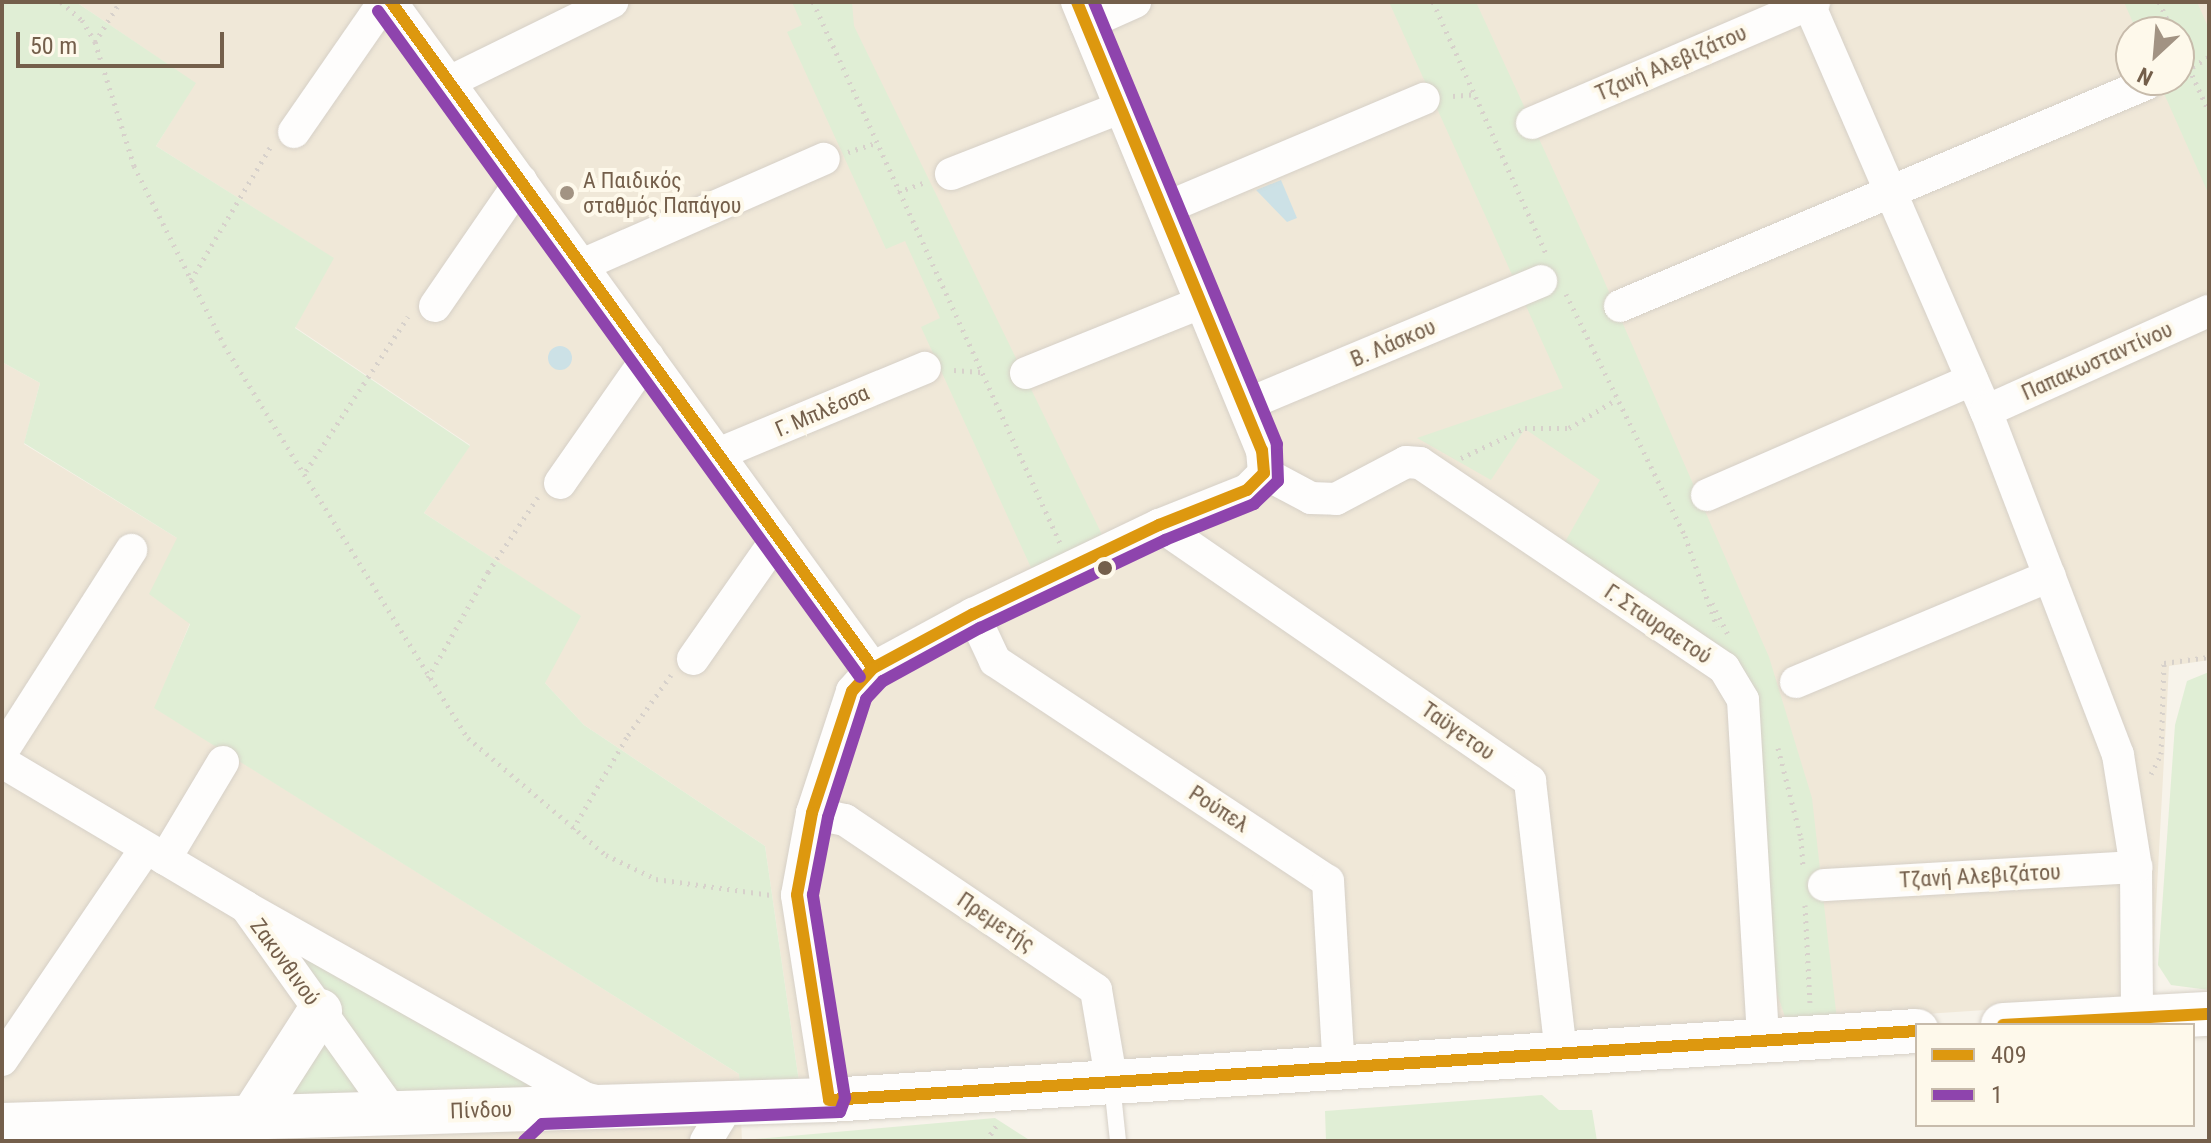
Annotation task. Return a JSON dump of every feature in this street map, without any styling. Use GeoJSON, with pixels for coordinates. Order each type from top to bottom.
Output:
{"type":"FeatureCollection","features":[{"type":"Feature","properties":{"kind":"street"},"geometry":{"type":"LineString","coordinates":[[294,132],[384,2]]}},
{"type":"Feature","properties":{"kind":"street"},"geometry":{"type":"LineString","coordinates":[[391,2],[873,668]]}},
{"type":"Feature","properties":{"kind":"street"},"geometry":{"type":"LineString","coordinates":[[449,82],[612,2]]}},
{"type":"Feature","properties":{"kind":"street"},"geometry":{"type":"LineString","coordinates":[[829,1100],[797,895],[812,813],[852,691],[873,668],[973,614],[1159,525],[1247,490],[1264,473],[1262,450],[1245,405],[1082,13],[1135,2]]}},
{"type":"Feature","properties":{"kind":"street","name":"Τζανή Αλεβιζάτου"},"geometry":{"type":"LineString","coordinates":[[1532,123],[1810,3],[1986,411],[2118,755],[2136,867],[2137,1017]]}},
{"type":"Feature","properties":{"kind":"street"},"geometry":{"type":"LineString","coordinates":[[1620,306],[1892,188],[2117,96]]}},
{"type":"Feature","properties":{"kind":"street"},"geometry":{"type":"LineString","coordinates":[[1163,209],[1424,99]]}},
{"type":"Feature","properties":{"kind":"street"},"geometry":{"type":"LineString","coordinates":[[951,174],[1119,108]]}},
{"type":"Feature","properties":{"kind":"street"},"geometry":{"type":"LineString","coordinates":[[582,265],[824,159]]}},
{"type":"Feature","properties":{"kind":"street"},"geometry":{"type":"LineString","coordinates":[[435,306],[521,181]]}},
{"type":"Feature","properties":{"kind":"street","name":"Β. Λάσκου"},"geometry":{"type":"LineString","coordinates":[[1245,405],[1551,275]]}},
{"type":"Feature","properties":{"kind":"street"},"geometry":{"type":"LineString","coordinates":[[1026,373],[1200,303]]}},
{"type":"Feature","properties":{"kind":"street","name":"Παπακωσταντίνου"},"geometry":{"type":"LineString","coordinates":[[1986,411],[2209,311]]}},
{"type":"Feature","properties":{"kind":"street"},"geometry":{"type":"LineString","coordinates":[[560,483],[648,357]]}},
{"type":"Feature","properties":{"kind":"street","name":"Γ. Μπλέσσα"},"geometry":{"type":"LineString","coordinates":[[718,454],[925,368]]}},
{"type":"Feature","properties":{"kind":"street"},"geometry":{"type":"LineString","coordinates":[[1707,495],[1972,380]]}},
{"type":"Feature","properties":{"kind":"street","name":"Γ. Σταυραετού"},"geometry":{"type":"LineString","coordinates":[[1264,473],[1311,498],[1336,499],[1406,462],[1420,463],[1724,668],[1738,685]]}},
{"type":"Feature","properties":{"kind":"street","name":"Ταϋγετου"},"geometry":{"type":"LineString","coordinates":[[1159,525],[1530,781],[1561,1054]]}},
{"type":"Feature","properties":{"kind":"street"},"geometry":{"type":"LineString","coordinates":[[693,659],[778,537]]}},
{"type":"Feature","properties":{"kind":"street"},"geometry":{"type":"LineString","coordinates":[[2,752],[131,550]]}},
{"type":"Feature","properties":{"kind":"street"},"geometry":{"type":"LineString","coordinates":[[1796,682],[2050,576]]}},
{"type":"Feature","properties":{"kind":"street","name":"Ρούπελ"},"geometry":{"type":"LineString","coordinates":[[973,614],[995,661],[1328,881],[1339,1070]]}},
{"type":"Feature","properties":{"kind":"street"},"geometry":{"type":"LineString","coordinates":[[1738,685],[1763,1041]]}},
{"type":"Feature","properties":{"kind":"street","name":"Ζακυνθινού"},"geometry":{"type":"LineString","coordinates":[[2,762],[246,907],[320,1011],[390,1122]]}},
{"type":"Feature","properties":{"kind":"street"},"geometry":{"type":"LineString","coordinates":[[2,1060],[223,762]]}},
{"type":"Feature","properties":{"kind":"street","name":"Πρεμετής"},"geometry":{"type":"LineString","coordinates":[[812,813],[845,820],[1096,990],[1112,1084]]}},
{"type":"Feature","properties":{"kind":"street","name":"Τζανή Αλεβιζάτου"},"geometry":{"type":"LineString","coordinates":[[1824,885],[2136,867]]}},
{"type":"Feature","properties":{"kind":"street"},"geometry":{"type":"LineString","coordinates":[[246,907],[584,1098],[613,1106]]}},
{"type":"Feature","properties":{"kind":"street"},"geometry":{"type":"LineString","coordinates":[[252,1117],[320,1011]]}},
{"type":"Feature","properties":{"kind":"street"},"geometry":{"type":"LineString","coordinates":[[2036,1023],[2209,1014]]}},
{"type":"Feature","properties":{"kind":"street","name":"Πίνδου"},"geometry":{"type":"LineString","coordinates":[[2,1125],[252,1117],[390,1122],[536,1108],[829,1100],[1915,1031]]}},
{"type":"Feature","properties":{"kind":"street"},"geometry":{"type":"LineString","coordinates":[[706,1141],[729,1103]]}},
{"type":"Feature","properties":{"kind":"street"},"geometry":{"type":"LineString","coordinates":[[500,1141],[536,1108]]}},
{"type":"Feature","properties":{"kind":"lane"},"geometry":{"type":"LineString","coordinates":[[1112,1084],[1118,1141]]}},
{"type":"Feature","properties":{"kind":"path"},"geometry":{"type":"LineString","coordinates":[[61,2],[82,20],[95,42],[134,166],[224,345],[306,471],[428,678],[468,738],[606,855],[656,879],[713,890],[797,895]]}},
{"type":"Feature","properties":{"kind":"path"},"geometry":{"type":"LineString","coordinates":[[95,42],[120,2]]}},
{"type":"Feature","properties":{"kind":"path"},"geometry":{"type":"LineString","coordinates":[[821,2],[814,3],[1071,567]]}},
{"type":"Feature","properties":{"kind":"path"},"geometry":{"type":"LineString","coordinates":[[1433,2],[1551,275],[1685,536],[1738,685]]}},
{"type":"Feature","properties":{"kind":"path"},"geometry":{"type":"LineString","coordinates":[[2195,81],[2209,112]]}},
{"type":"Feature","properties":{"kind":"path"},"geometry":{"type":"LineString","coordinates":[[191,280],[278,136],[294,132]]}},
{"type":"Feature","properties":{"kind":"path"},"geometry":{"type":"LineString","coordinates":[[306,471],[416,305],[435,306]]}},
{"type":"Feature","properties":{"kind":"path"},"geometry":{"type":"LineString","coordinates":[[1440,477],[1468,452],[1525,428],[1569,428],[1617,399]]}},
{"type":"Feature","properties":{"kind":"path"},"geometry":{"type":"LineString","coordinates":[[428,678],[488,572],[546,484],[560,483]]}},
{"type":"Feature","properties":{"kind":"path"},"geometry":{"type":"LineString","coordinates":[[2128,821],[2161,754],[2164,663],[2209,657]]}},
{"type":"Feature","properties":{"kind":"path"},"geometry":{"type":"LineString","coordinates":[[573,829],[628,735],[681,662],[693,659]]}},
{"type":"Feature","properties":{"kind":"shaded area"},"geometry":{"type":"Polygon","coordinates":[[[76,2],[2209,2],[2209,660],[2169,666],[2151,999],[800,1089],[765,846],[584,725],[544,682],[580,616],[424,513],[470,445],[295,327],[333,258],[156,146],[195,83],[76,2]]]}},
{"type":"Feature","properties":{"kind":"shaded area"},"geometry":{"type":"Polygon","coordinates":[[[1281,180],[1297,218],[1287,222],[1256,190],[1281,180]]]}},
{"type":"Feature","properties":{"kind":"shaded area"},"geometry":{"type":"Polygon","coordinates":[[[560,346],[569,349],[572,358],[569,367],[560,370],[551,367],[548,358],[551,349],[560,346]]]}},
{"type":"Feature","properties":{"kind":"shaded area"},"geometry":{"type":"Polygon","coordinates":[[[2,362],[40,383],[24,444],[177,538],[190,623],[155,708],[739,1074],[742,1141],[2,1141],[2,362]]]}},
{"type":"Feature","properties":{"kind":"green space"},"geometry":{"type":"Polygon","coordinates":[[[2,2],[76,2],[196,83],[156,146],[334,258],[295,328],[470,446],[424,513],[581,616],[545,683],[584,725],[765,846],[800,1089],[740,1091],[739,1074],[154,708],[190,624],[149,594],[177,538],[24,443],[40,383],[2,362],[2,2]]]}},
{"type":"Feature","properties":{"kind":"green space"},"geometry":{"type":"Polygon","coordinates":[[[792,2],[852,2],[854,26],[1109,549],[1038,583],[921,327],[940,318],[905,241],[886,249],[787,32],[802,25],[792,2]]]}},
{"type":"Feature","properties":{"kind":"green space"},"geometry":{"type":"Polygon","coordinates":[[[1389,2],[1476,2],[1598,267],[1769,657],[1812,798],[1837,1020],[1787,1023],[1757,933],[1743,700],[1557,556],[1600,480],[1525,429],[1491,480],[1417,438],[1563,388],[1389,2]]]}},
{"type":"Feature","properties":{"kind":"green space"},"geometry":{"type":"Polygon","coordinates":[[[2124,2],[2197,2],[2209,29],[2209,195],[2165,96],[2195,96],[2195,16],[2130,16],[2124,2]]]}},
{"type":"Feature","properties":{"kind":"green space"},"geometry":{"type":"Polygon","coordinates":[[[2209,672],[2209,990],[2171,985],[2158,965],[2175,725],[2187,681],[2209,672]]]}},
{"type":"Feature","properties":{"kind":"green space"},"geometry":{"type":"Polygon","coordinates":[[[279,929],[572,1103],[395,1112],[279,929]]]}},
{"type":"Feature","properties":{"kind":"green space"},"geometry":{"type":"Polygon","coordinates":[[[325,1031],[376,1112],[268,1116],[325,1031]]]}},
{"type":"Feature","properties":{"kind":"green space"},"geometry":{"type":"Polygon","coordinates":[[[1542,1095],[1559,1110],[1592,1110],[1597,1141],[1326,1141],[1325,1111],[1542,1095]]]}},
{"type":"Feature","properties":{"kind":"green space"},"geometry":{"type":"Polygon","coordinates":[[[995,1118],[1031,1141],[751,1141],[755,1139],[995,1118]]]}},
{"type":"Feature","properties":{"kind":"transit line","name":"409"},"geometry":{"type":"LineString","coordinates":[[391,2],[873,668]]}},
{"type":"Feature","properties":{"kind":"transit line","name":"409"},"geometry":{"type":"LineString","coordinates":[[1077,2],[1262,450],[1264,473]]}},
{"type":"Feature","properties":{"kind":"transit line","name":"1"},"geometry":{"type":"LineString","coordinates":[[524,1141],[542,1124],[840,1112],[845,1098],[813,895],[828,817],[866,699],[883,681],[980,628],[1165,540],[1254,504],[1278,481],[1277,444],[1094,2]]}},
{"type":"Feature","properties":{"kind":"transit line","name":"1"},"geometry":{"type":"LineString","coordinates":[[378,11],[860,677]]}},
{"type":"Feature","properties":{"kind":"transit line","name":"409"},"geometry":{"type":"LineString","coordinates":[[1264,473],[1247,490],[1159,525],[973,614],[873,668],[852,691],[812,813],[797,895],[829,1100],[1915,1031]]}},
{"type":"Feature","properties":{"kind":"transit line","name":"409"},"geometry":{"type":"LineString","coordinates":[[2040,1023],[2209,1014]]}},
{"type":"Feature","properties":{"kind":"place","name":"Α Παιδικός σταθμός Παπάγου"},"geometry":{"type":"Point","coordinates":[567,193]}}]}
